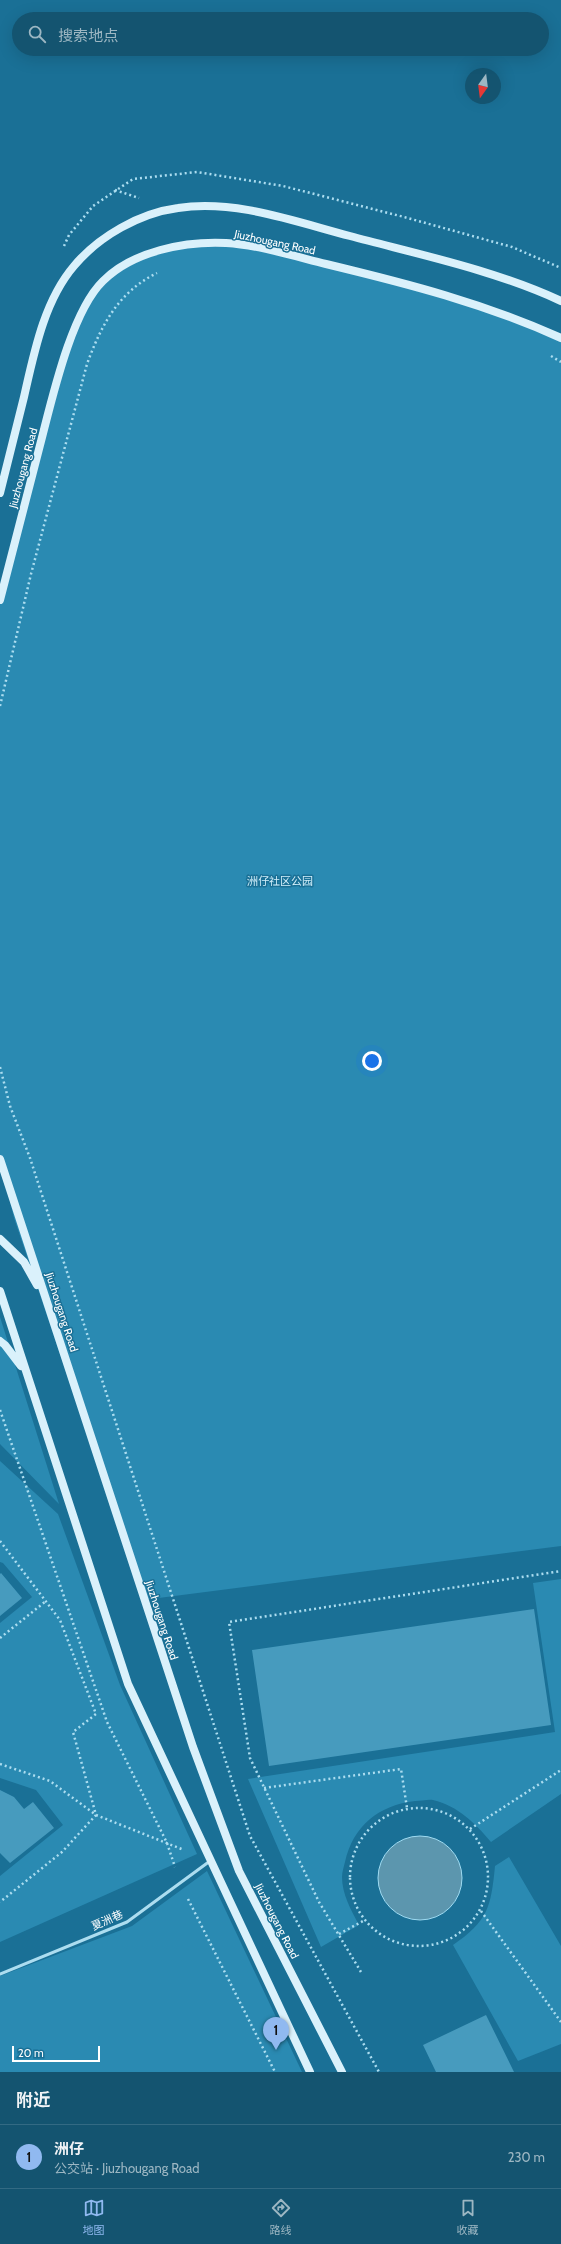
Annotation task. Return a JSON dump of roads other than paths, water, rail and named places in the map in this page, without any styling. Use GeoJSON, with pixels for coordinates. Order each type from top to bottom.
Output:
{"type":"FeatureCollection","features":[{"type":"Feature","properties":{"kind":"street","name":"Jiuzhougang Road"},"geometry":{"type":"LineString","coordinates":[[0,493],[32,363],[43,326],[59,288],[74,266],[95,246],[122,228],[149,215],[179,207],[220,207],[261,214],[478,270],[533,288],[561,301]]}},
{"type":"Feature","properties":{"kind":"street","name":"Jiuzhougang Road"},"geometry":{"type":"LineString","coordinates":[[0,600],[58,379],[74,332],[86,305],[103,281],[127,264],[155,251],[191,244],[226,243],[261,248],[425,288],[519,319],[561,338]]}},
{"type":"Feature","properties":{"kind":"street","name":"Jiuzhougang Road"},"geometry":{"type":"LineString","coordinates":[[0,1159],[193,1747],[239,1872],[342,2072]]}},
{"type":"Feature","properties":{"kind":"street"},"geometry":{"type":"LineString","coordinates":[[0,1239],[24,1262],[47,1303]]}},
{"type":"Feature","properties":{"kind":"street"},"geometry":{"type":"LineString","coordinates":[[0,1291],[128,1684],[310,2072]]}},
{"type":"Feature","properties":{"kind":"street"},"geometry":{"type":"LineString","coordinates":[[0,1341],[17,1359],[28,1377]]}},
{"type":"Feature","properties":{"kind":"lane","name":"夏洲巷"},"geometry":{"type":"LineString","coordinates":[[0,1974],[127,1922],[210,1861]]}},
{"type":"Feature","properties":{"kind":"place","name":"洲仔"},"geometry":{"type":"Point","coordinates":[276,2050]}},
{"type":"Feature","properties":{"kind":"park label","name":"洲仔社区公园"},"geometry":{"type":"Point","coordinates":[280,881]}}]}
